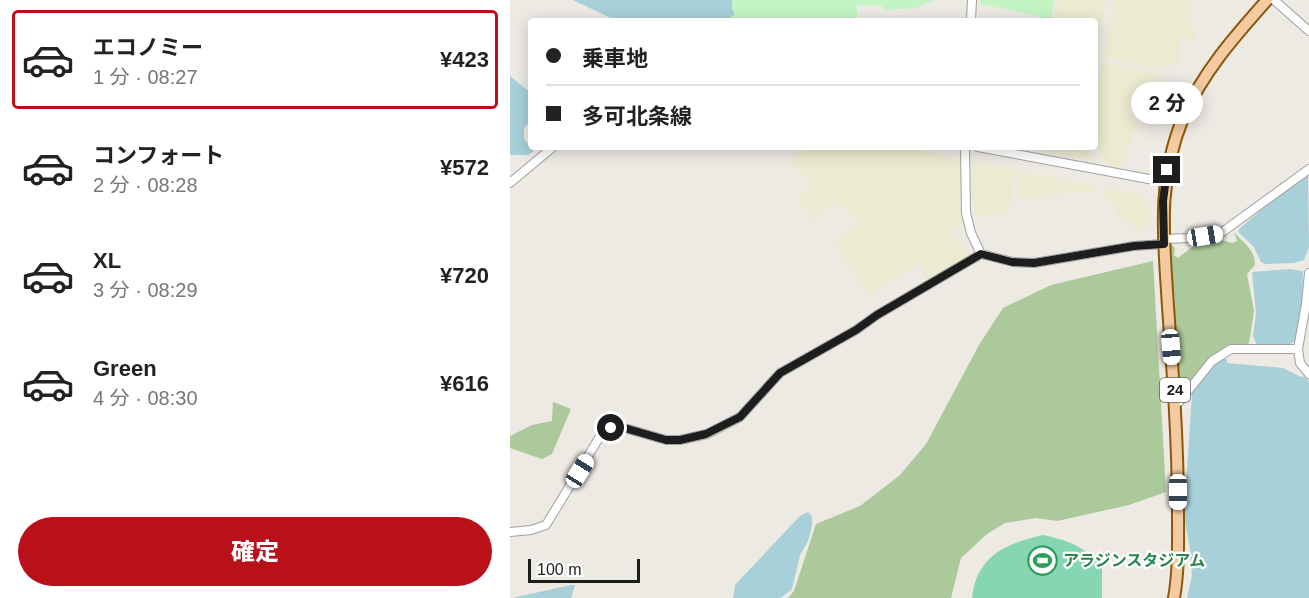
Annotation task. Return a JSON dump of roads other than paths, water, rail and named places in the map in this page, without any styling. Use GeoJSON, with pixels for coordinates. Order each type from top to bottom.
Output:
{"type":"FeatureCollection","features":[{"type":"Feature","properties":{"kind":"main road","name":"24"},"geometry":{"type":"LineString","coordinates":[[1174,598],[1178,550],[1176,402],[1164,241],[1165,182],[1175,141],[1195,93],[1214,63],[1262,2]]}},
{"type":"Feature","properties":{"kind":"street"},"geometry":{"type":"LineString","coordinates":[[970,18],[972,0]]}},
{"type":"Feature","properties":{"kind":"street"},"geometry":{"type":"LineString","coordinates":[[1274,0],[1309,31]]}},
{"type":"Feature","properties":{"kind":"street"},"geometry":{"type":"LineString","coordinates":[[510,183],[549,150]]}},
{"type":"Feature","properties":{"kind":"street"},"geometry":{"type":"LineString","coordinates":[[965,150],[966,213],[971,233],[981,254]]}},
{"type":"Feature","properties":{"kind":"street"},"geometry":{"type":"LineString","coordinates":[[994,150],[1165,182]]}},
{"type":"Feature","properties":{"kind":"street"},"geometry":{"type":"LineString","coordinates":[[510,532],[531,530],[546,525],[602,433],[611,428],[621,427],[666,440],[680,440],[706,434],[740,417],[780,373],[981,254],[1012,262],[1034,263],[1221,233],[1309,169]]}},
{"type":"Feature","properties":{"kind":"street"},"geometry":{"type":"LineString","coordinates":[[1309,273],[1298,349],[1300,363],[1309,374]]}},
{"type":"Feature","properties":{"kind":"street"},"geometry":{"type":"LineString","coordinates":[[1176,402],[1179,402],[1212,361],[1231,350],[1298,349]]}},
{"type":"Feature","properties":{"kind":"water"},"geometry":{"type":"Polygon","coordinates":[[[573,0],[732,0],[732,9],[735,14],[729,18],[611,18],[573,0]]]}},
{"type":"Feature","properties":{"kind":"water"},"geometry":{"type":"Polygon","coordinates":[[[510,76],[528,91],[528,124],[524,128],[524,139],[528,144],[528,150],[534,151],[528,155],[510,155],[510,76]]]}},
{"type":"Feature","properties":{"kind":"water"},"geometry":{"type":"Polygon","coordinates":[[[1308,174],[1309,247],[1304,260],[1294,263],[1265,264],[1261,262],[1254,247],[1238,232],[1239,229],[1287,188],[1308,174]]]}},
{"type":"Feature","properties":{"kind":"water"},"geometry":{"type":"Polygon","coordinates":[[[1290,269],[1303,271],[1302,308],[1297,339],[1289,345],[1257,345],[1253,336],[1256,313],[1252,272],[1290,269]]]}},
{"type":"Feature","properties":{"kind":"water"},"geometry":{"type":"Polygon","coordinates":[[[1222,359],[1227,359],[1227,363],[1283,368],[1309,381],[1309,598],[1187,598],[1192,576],[1184,516],[1192,394],[1199,380],[1222,359]]]}},
{"type":"Feature","properties":{"kind":"water"},"geometry":{"type":"Polygon","coordinates":[[[808,512],[812,516],[812,526],[808,541],[800,555],[792,589],[781,598],[733,598],[735,585],[800,516],[808,512]]]}},
{"type":"Feature","properties":{"kind":"water"},"geometry":{"type":"Polygon","coordinates":[[[575,585],[571,598],[512,598],[575,585]]]}},
{"type":"Feature","properties":{"kind":"place","name":"アラジンスタジアム"},"geometry":{"type":"Point","coordinates":[1042,560]}}]}
